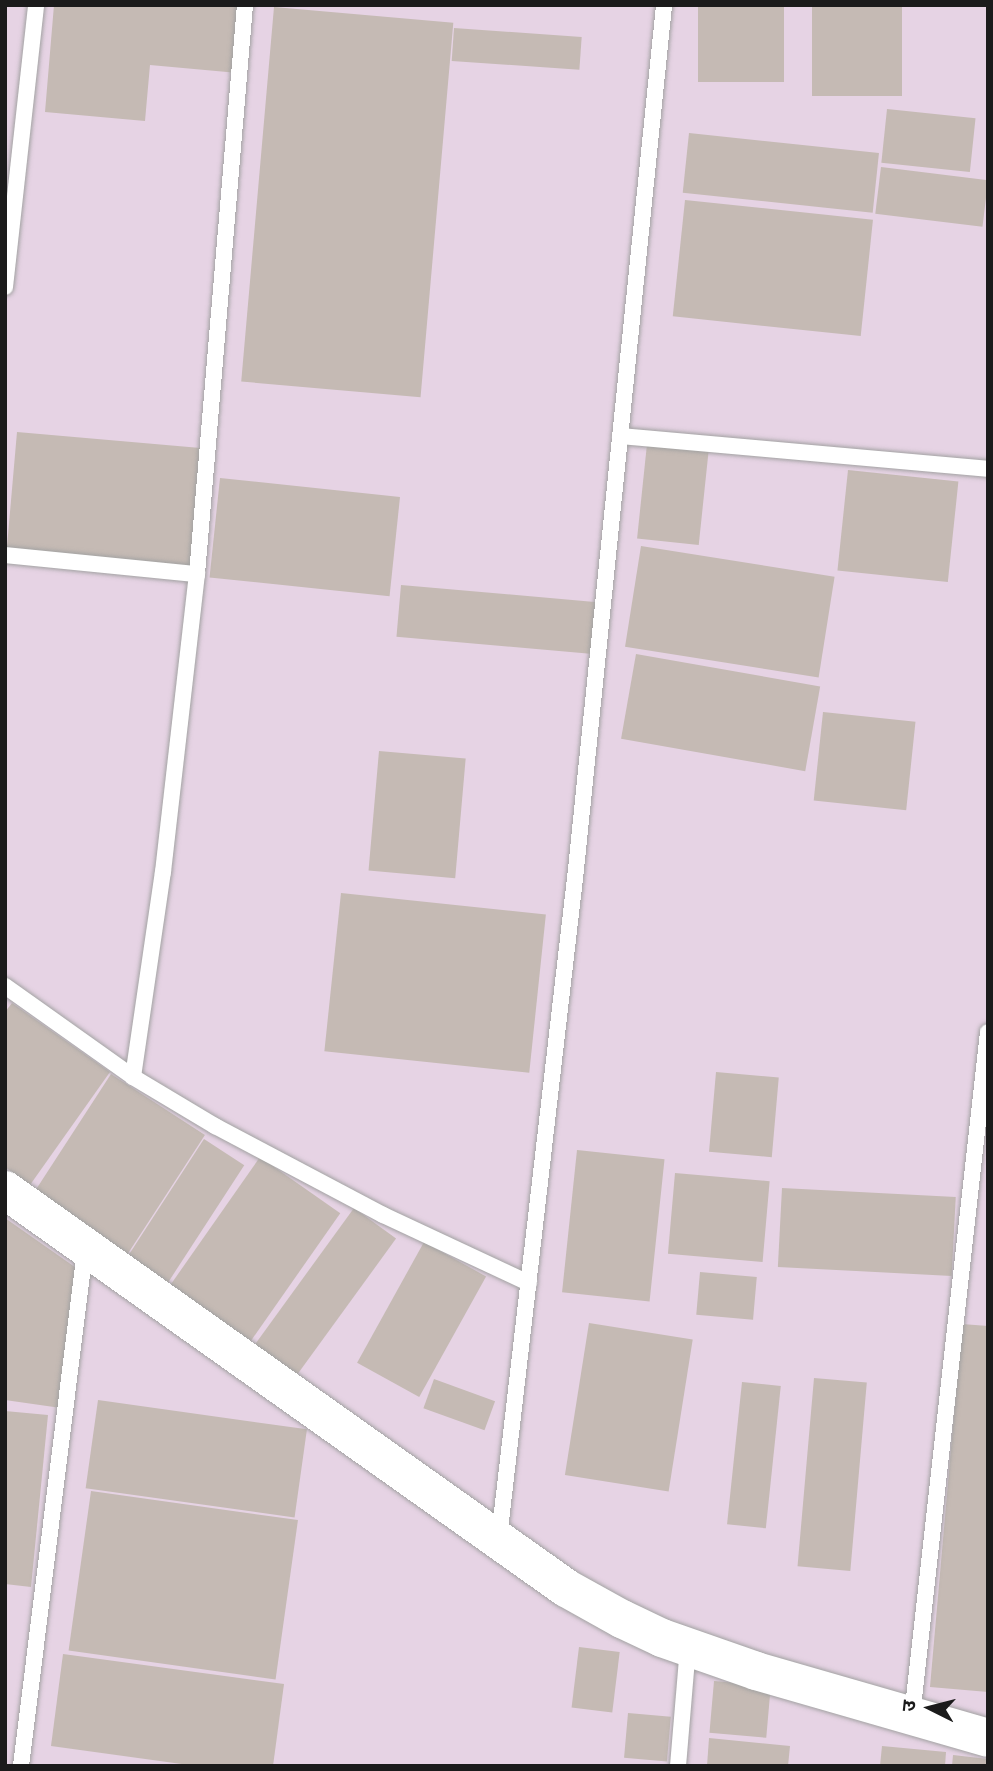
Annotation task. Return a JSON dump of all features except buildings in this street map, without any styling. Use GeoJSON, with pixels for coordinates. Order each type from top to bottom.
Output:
{"type":"FeatureCollection","features":[{"type":"Feature","properties":{"kind":"street"},"geometry":{"type":"LineString","coordinates":[[5,1190],[566,1588],[611,1613],[688,1647],[912,1719],[988,1738]]}},
{"type":"Feature","properties":{"kind":"lane"},"geometry":{"type":"LineString","coordinates":[[5,287],[36,5]]}},
{"type":"Feature","properties":{"kind":"lane"},"geometry":{"type":"LineString","coordinates":[[134,1077],[163,872],[197,575],[245,5]]}},
{"type":"Feature","properties":{"kind":"lane"},"geometry":{"type":"LineString","coordinates":[[499,1541],[620,436],[664,5]]}},
{"type":"Feature","properties":{"kind":"lane"},"geometry":{"type":"LineString","coordinates":[[620,436],[988,468]]}},
{"type":"Feature","properties":{"kind":"lane"},"geometry":{"type":"LineString","coordinates":[[5,555],[197,575]]}},
{"type":"Feature","properties":{"kind":"lane"},"geometry":{"type":"LineString","coordinates":[[5,986],[134,1077],[215,1126],[383,1215],[529,1283]]}},
{"type":"Feature","properties":{"kind":"lane"},"geometry":{"type":"LineString","coordinates":[[912,1719],[988,1032]]}},
{"type":"Feature","properties":{"kind":"lane"},"geometry":{"type":"LineString","coordinates":[[21,1766],[86,1247]]}},
{"type":"Feature","properties":{"kind":"lane"},"geometry":{"type":"LineString","coordinates":[[678,1766],[688,1647]]}},
{"type":"Feature","properties":{"kind":"shaded area"},"geometry":{"type":"Polygon","coordinates":[[[5,5],[988,5],[988,1766],[5,1766],[5,5]]]}}]}
